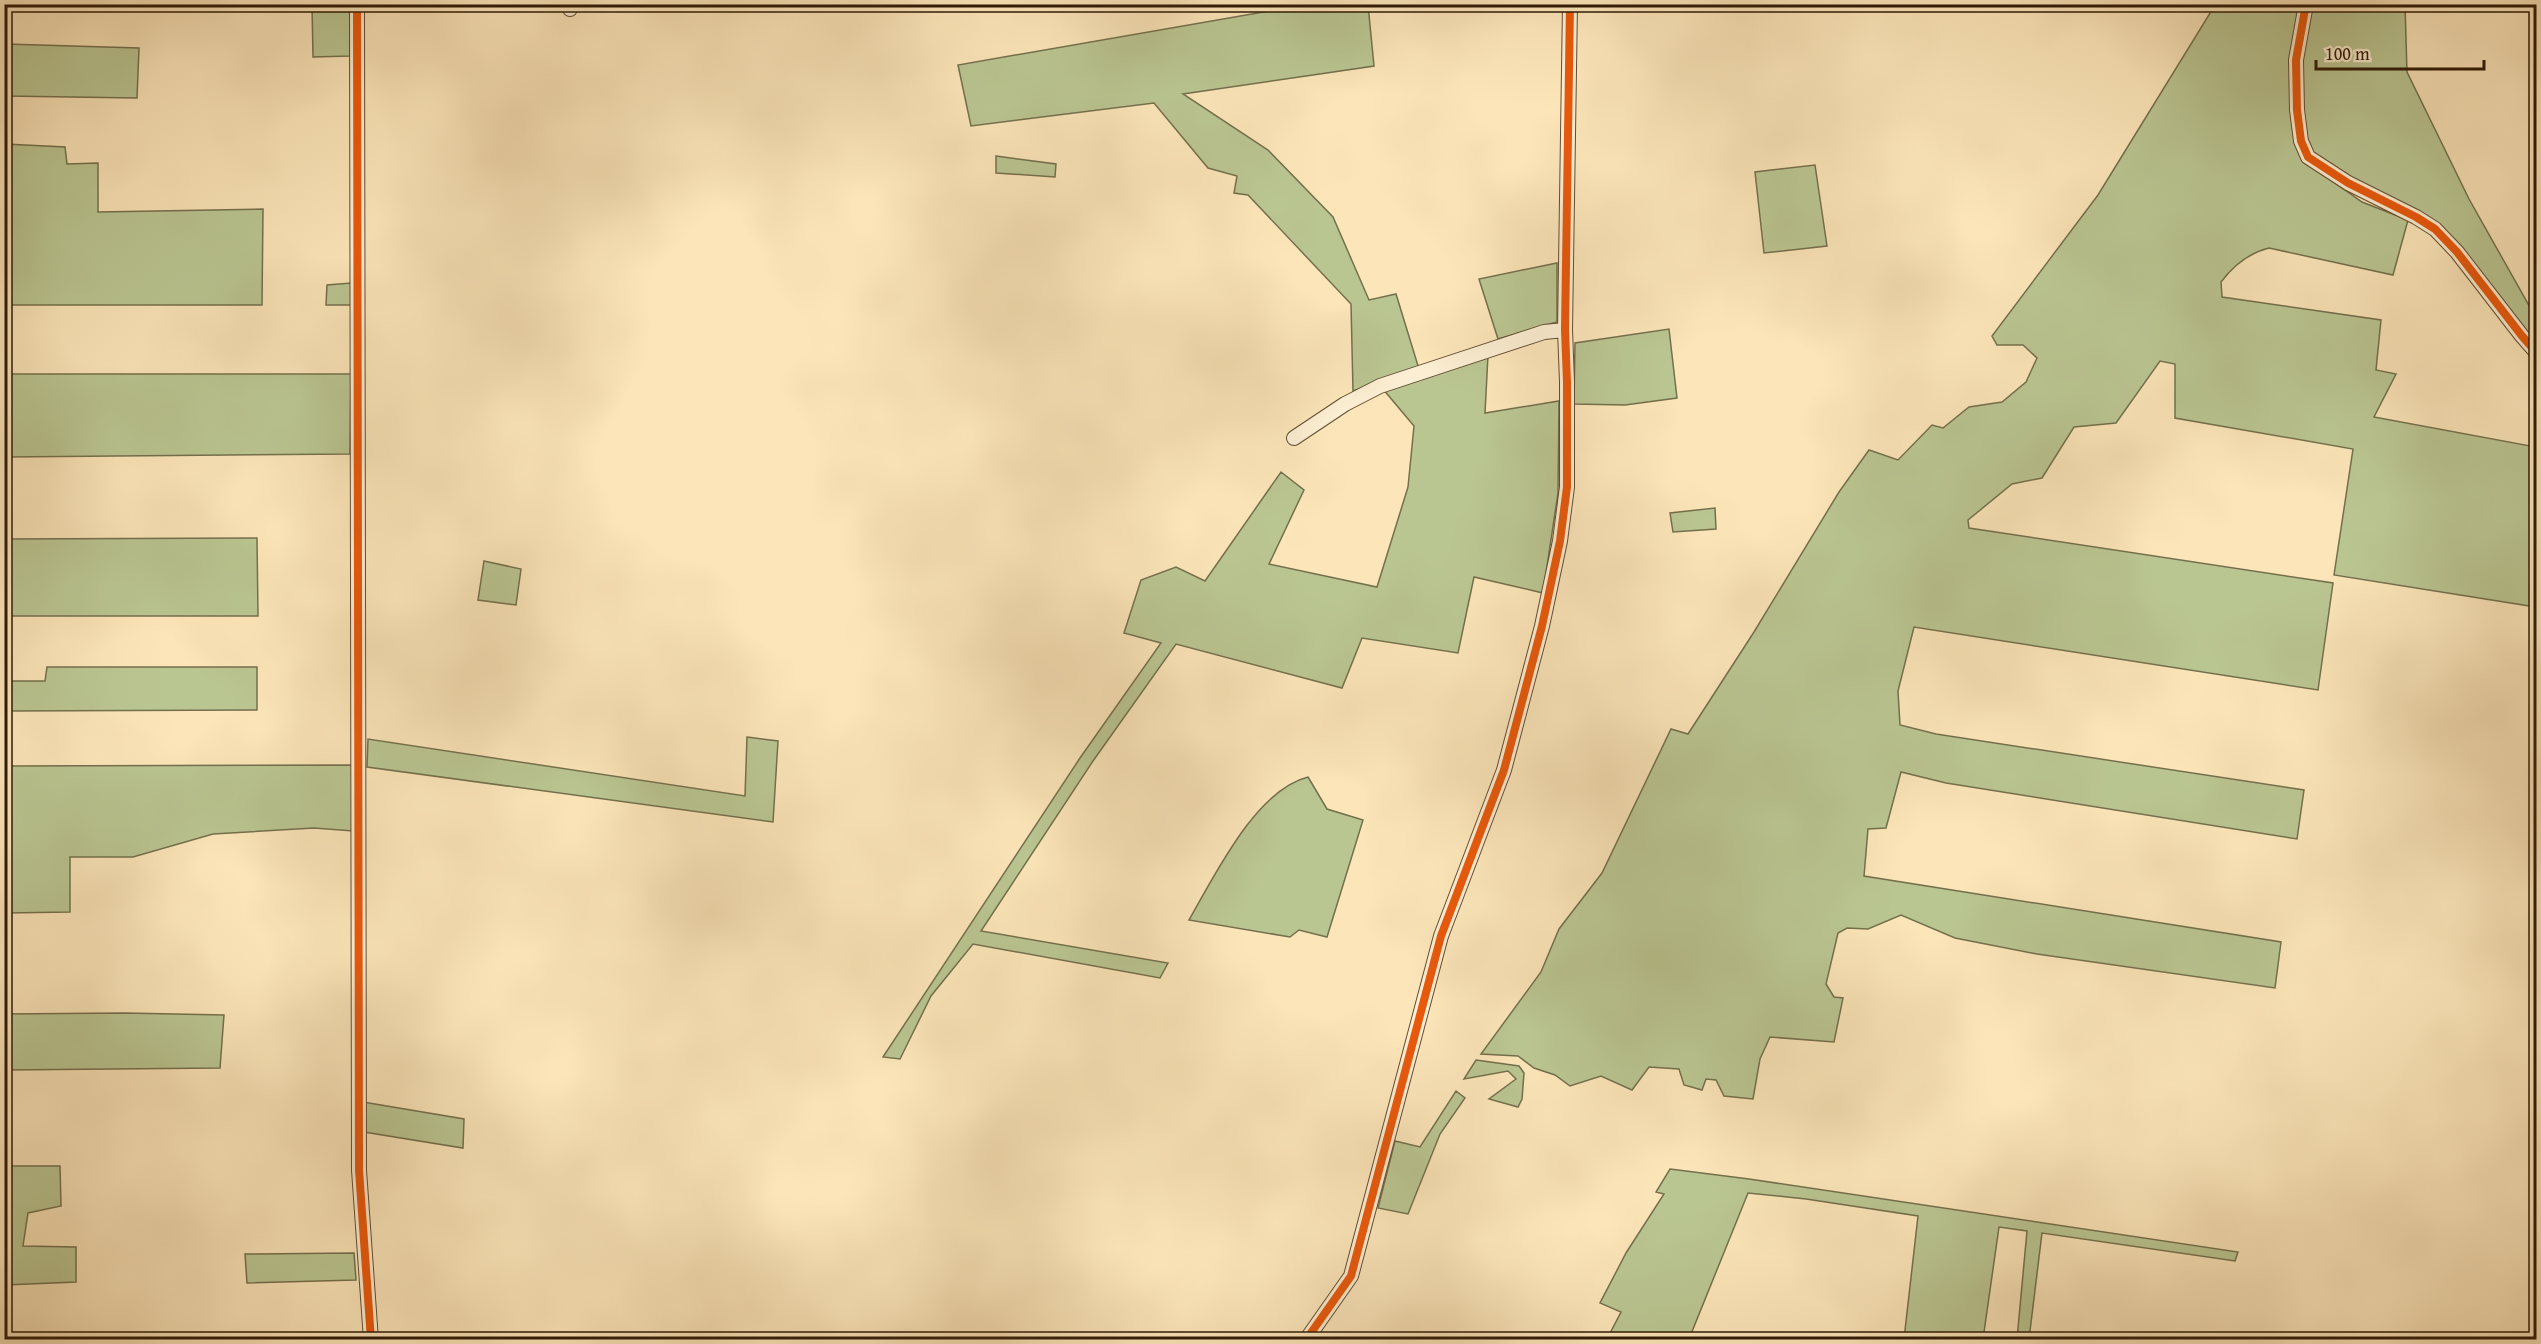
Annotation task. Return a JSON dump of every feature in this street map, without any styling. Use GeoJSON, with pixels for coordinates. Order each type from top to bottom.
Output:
{"type":"FeatureCollection","features":[{"type":"Feature","properties":{"kind":"street"},"geometry":{"type":"LineString","coordinates":[[357,4],[359,1170],[371,1340]]}},
{"type":"Feature","properties":{"kind":"street"},"geometry":{"type":"LineString","coordinates":[[1306,1340],[1351,1276],[1440,936],[1504,770],[1542,626],[1560,541],[1566,487],[1565,330],[1570,4]]}},
{"type":"Feature","properties":{"kind":"street"},"geometry":{"type":"LineString","coordinates":[[2306,4],[2296,60],[2297,110],[2301,141],[2308,157],[2357,188],[2435,229],[2457,252],[2536,352]]}},
{"type":"Feature","properties":{"kind":"street"},"geometry":{"type":"LineString","coordinates":[[1294,438],[1345,404],[1380,386],[1544,332],[1565,330]]}},
{"type":"Feature","properties":{"kind":"green space"},"geometry":{"type":"Polygon","coordinates":[[[312,5],[350,5],[350,56],[313,57],[312,5]]]}},
{"type":"Feature","properties":{"kind":"green space"},"geometry":{"type":"Polygon","coordinates":[[[1304,5],[1368,5],[1374,66],[1183,94],[1268,150],[1333,217],[1369,300],[1396,294],[1419,369],[1353,391],[1351,304],[1248,195],[1234,193],[1237,176],[1208,168],[1154,103],[971,126],[958,65],[1304,5]]]}},
{"type":"Feature","properties":{"kind":"green space"},"geometry":{"type":"Polygon","coordinates":[[[2215,5],[2303,5],[2291,58],[2313,167],[2362,202],[2408,220],[2393,275],[2269,248],[2248,257],[2231,271],[2221,282],[2222,297],[2381,320],[2376,370],[2396,374],[2374,417],[2536,447],[2536,607],[2334,575],[2353,449],[2175,418],[2175,364],[2160,361],[2116,423],[2074,427],[2042,478],[2012,484],[1968,520],[1969,528],[2333,583],[2318,690],[1914,627],[1898,691],[1900,725],[1936,734],[2304,790],[2297,839],[1946,783],[1901,772],[1886,828],[1868,829],[1864,876],[2281,942],[2275,988],[2037,954],[1955,938],[1901,915],[1868,929],[1847,928],[1838,933],[1826,984],[1834,997],[1843,998],[1834,1042],[1770,1037],[1760,1059],[1753,1099],[1724,1096],[1716,1080],[1706,1079],[1702,1090],[1684,1085],[1679,1069],[1649,1067],[1632,1090],[1601,1076],[1570,1086],[1555,1075],[1534,1068],[1518,1056],[1481,1054],[1541,972],[1559,929],[1602,873],[1671,729],[1688,734],[1754,632],[1839,492],[1869,450],[1898,460],[1932,425],[1943,428],[1969,407],[2002,402],[2026,382],[2037,358],[2023,345],[1997,345],[1992,336],[2098,195],[2215,5]]]}},
{"type":"Feature","properties":{"kind":"green space"},"geometry":{"type":"Polygon","coordinates":[[[2311,5],[2405,5],[2407,72],[2469,199],[2536,318],[2536,347],[2449,239],[2316,157],[2306,145],[2301,115],[2301,62],[2311,5]]]}},
{"type":"Feature","properties":{"kind":"green space"},"geometry":{"type":"Polygon","coordinates":[[[5,44],[139,48],[137,98],[5,96],[5,44]]]}},
{"type":"Feature","properties":{"kind":"green space"},"geometry":{"type":"Polygon","coordinates":[[[5,144],[65,147],[67,164],[98,163],[98,212],[263,209],[262,305],[5,305],[5,144]]]}},
{"type":"Feature","properties":{"kind":"green space"},"geometry":{"type":"Polygon","coordinates":[[[996,156],[1056,164],[1055,177],[996,173],[996,156]]]}},
{"type":"Feature","properties":{"kind":"green space"},"geometry":{"type":"Polygon","coordinates":[[[1815,165],[1827,246],[1764,253],[1755,172],[1815,165]]]}},
{"type":"Feature","properties":{"kind":"green space"},"geometry":{"type":"Polygon","coordinates":[[[1557,263],[1557,322],[1498,339],[1479,279],[1557,263]]]}},
{"type":"Feature","properties":{"kind":"green space"},"geometry":{"type":"Polygon","coordinates":[[[351,283],[352,305],[326,305],[327,285],[351,283]]]}},
{"type":"Feature","properties":{"kind":"green space"},"geometry":{"type":"Polygon","coordinates":[[[1669,329],[1677,398],[1625,405],[1574,404],[1575,343],[1669,329]]]}},
{"type":"Feature","properties":{"kind":"green space"},"geometry":{"type":"Polygon","coordinates":[[[1488,355],[1485,413],[1559,401],[1558,493],[1543,593],[1474,577],[1458,653],[1362,638],[1342,688],[1176,644],[1093,761],[981,931],[1168,963],[1160,978],[973,944],[931,996],[900,1059],[883,1057],[1080,758],[1161,643],[1124,633],[1141,580],[1176,567],[1205,581],[1281,472],[1304,490],[1269,564],[1377,587],[1408,487],[1414,426],[1383,389],[1488,355]]]}},
{"type":"Feature","properties":{"kind":"green space"},"geometry":{"type":"Polygon","coordinates":[[[4,374],[351,374],[350,454],[5,457],[4,374]]]}},
{"type":"Feature","properties":{"kind":"green space"},"geometry":{"type":"Polygon","coordinates":[[[1715,508],[1716,529],[1673,532],[1670,513],[1715,508]]]}},
{"type":"Feature","properties":{"kind":"green space"},"geometry":{"type":"Polygon","coordinates":[[[257,538],[258,616],[5,616],[5,539],[257,538]]]}},
{"type":"Feature","properties":{"kind":"green space"},"geometry":{"type":"Polygon","coordinates":[[[484,561],[521,569],[516,605],[478,600],[484,561]]]}},
{"type":"Feature","properties":{"kind":"green space"},"geometry":{"type":"Polygon","coordinates":[[[47,667],[257,667],[257,710],[5,711],[5,681],[45,681],[47,667]]]}},
{"type":"Feature","properties":{"kind":"green space"},"geometry":{"type":"Polygon","coordinates":[[[747,737],[778,741],[773,822],[367,767],[368,739],[745,796],[747,737]]]}},
{"type":"Feature","properties":{"kind":"green space"},"geometry":{"type":"Polygon","coordinates":[[[354,765],[353,831],[314,828],[213,834],[133,857],[70,857],[70,912],[5,913],[4,766],[354,765]]]}},
{"type":"Feature","properties":{"kind":"green space"},"geometry":{"type":"Polygon","coordinates":[[[1308,777],[1327,809],[1363,820],[1327,937],[1299,930],[1290,937],[1189,920],[1224,858],[1254,816],[1271,798],[1289,785],[1308,777]]]}},
{"type":"Feature","properties":{"kind":"green space"},"geometry":{"type":"Polygon","coordinates":[[[5,1014],[224,1015],[220,1068],[5,1070],[5,1014]]]}},
{"type":"Feature","properties":{"kind":"green space"},"geometry":{"type":"Polygon","coordinates":[[[1476,1060],[1519,1066],[1524,1073],[1522,1099],[1518,1107],[1489,1099],[1516,1079],[1508,1071],[1464,1079],[1476,1060]]]}},
{"type":"Feature","properties":{"kind":"green space"},"geometry":{"type":"Polygon","coordinates":[[[1456,1091],[1465,1098],[1440,1134],[1408,1214],[1378,1208],[1395,1141],[1420,1147],[1456,1091]]]}},
{"type":"Feature","properties":{"kind":"green space"},"geometry":{"type":"Polygon","coordinates":[[[363,1102],[464,1119],[463,1148],[364,1132],[363,1102]]]}},
{"type":"Feature","properties":{"kind":"green space"},"geometry":{"type":"Polygon","coordinates":[[[5,1166],[60,1166],[61,1206],[28,1213],[23,1246],[76,1247],[76,1282],[5,1285],[5,1166]]]}},
{"type":"Feature","properties":{"kind":"green space"},"geometry":{"type":"Polygon","coordinates":[[[1670,1169],[2238,1252],[2235,1261],[2042,1233],[2029,1339],[2017,1339],[2027,1231],[1999,1227],[1983,1339],[1904,1339],[1918,1216],[1806,1199],[1748,1193],[1689,1339],[1607,1339],[1621,1312],[1600,1303],[1626,1253],[1664,1194],[1656,1192],[1670,1169]]]}},
{"type":"Feature","properties":{"kind":"green space"},"geometry":{"type":"Polygon","coordinates":[[[354,1253],[356,1280],[247,1283],[245,1254],[354,1253]]]}},
{"type":"Feature","properties":{"kind":"cycle path"},"geometry":{"type":"LineString","coordinates":[[357,4],[359,1170],[371,1340]]}},
{"type":"Feature","properties":{"kind":"cycle path"},"geometry":{"type":"LineString","coordinates":[[1306,1340],[1351,1276],[1441,936],[1504,770],[1542,626],[1560,541],[1567,487],[1565,330],[1570,4]]}},
{"type":"Feature","properties":{"kind":"cycle path"},"geometry":{"type":"LineString","coordinates":[[2306,4],[2296,60],[2297,110],[2301,141],[2308,157],[2348,183],[2435,229],[2457,252],[2536,352]]}}]}
